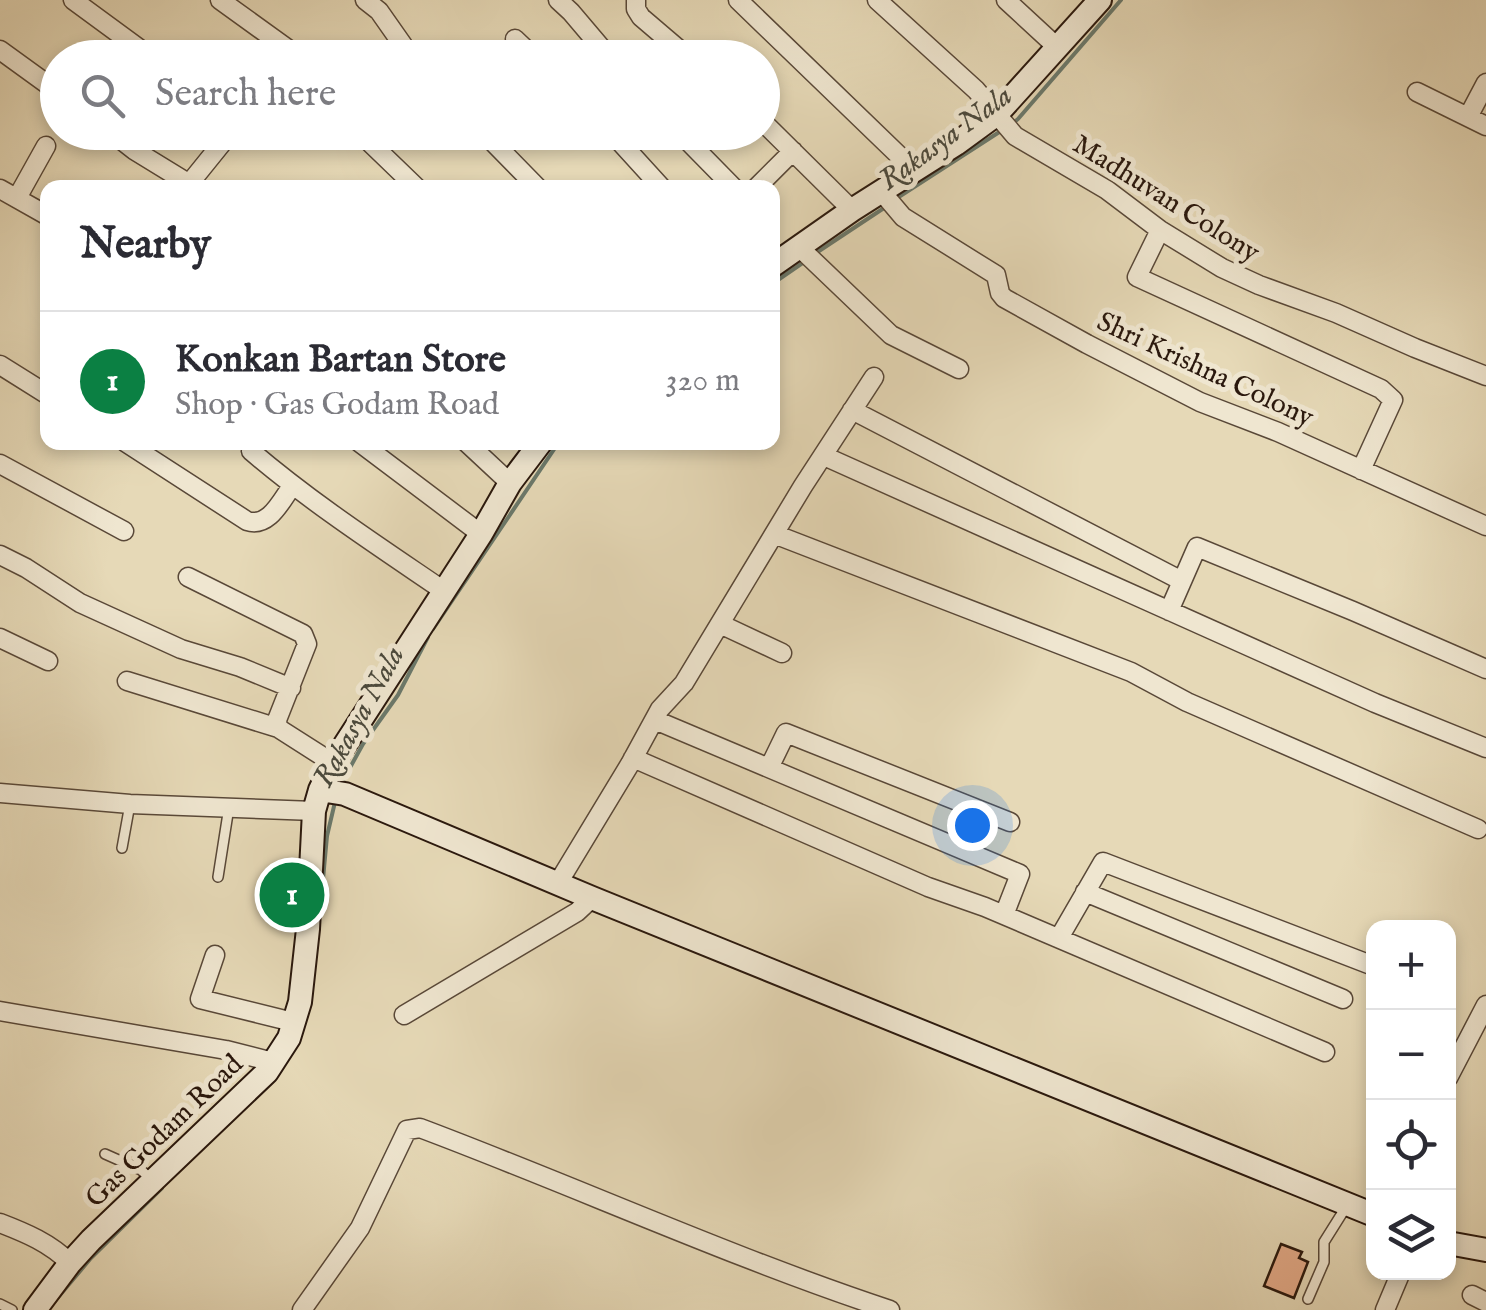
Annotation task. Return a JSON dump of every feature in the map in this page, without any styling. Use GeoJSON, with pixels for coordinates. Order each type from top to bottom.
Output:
{"type":"FeatureCollection","features":[{"type":"Feature","properties":{"kind":"main road"},"geometry":{"type":"LineString","coordinates":[[780,263],[807,255],[852,210],[889,200],[914,170],[1005,124],[1058,48],[1100,0]]}},
{"type":"Feature","properties":{"kind":"main road","name":"Gas Godam Road"},"geometry":{"type":"LineString","coordinates":[[35,1310],[70,1263],[267,1072],[288,1038],[300,1002],[334,762],[510,483],[535,450]]}},
{"type":"Feature","properties":{"kind":"main road"},"geometry":{"type":"LineString","coordinates":[[328,797],[558,883],[1366,1212]]}},
{"type":"Feature","properties":{"kind":"main road"},"geometry":{"type":"LineString","coordinates":[[1456,1245],[1486,1250]]}},
{"type":"Feature","properties":{"kind":"street"},"geometry":{"type":"LineString","coordinates":[[73,0],[127,40]]}},
{"type":"Feature","properties":{"kind":"street"},"geometry":{"type":"LineString","coordinates":[[220,0],[276,40]]}},
{"type":"Feature","properties":{"kind":"street"},"geometry":{"type":"LineString","coordinates":[[365,0],[379,10],[400,40]]}},
{"type":"Feature","properties":{"kind":"street"},"geometry":{"type":"LineString","coordinates":[[558,0],[595,40]]}},
{"type":"Feature","properties":{"kind":"street"},"geometry":{"type":"LineString","coordinates":[[636,0],[641,16],[668,40]]}},
{"type":"Feature","properties":{"kind":"street"},"geometry":{"type":"LineString","coordinates":[[738,0],[779,40]]}},
{"type":"Feature","properties":{"kind":"street","name":"Madhuvan Colony"},"geometry":{"type":"LineString","coordinates":[[877,0],[976,90],[1005,124],[1107,190],[1160,230],[1222,268],[1259,285],[1486,376]]}},
{"type":"Feature","properties":{"kind":"street"},"geometry":{"type":"LineString","coordinates":[[1006,0],[1058,48]]}},
{"type":"Feature","properties":{"kind":"street"},"geometry":{"type":"LineString","coordinates":[[780,41],[914,170]]}},
{"type":"Feature","properties":{"kind":"street"},"geometry":{"type":"LineString","coordinates":[[0,50],[40,79]]}},
{"type":"Feature","properties":{"kind":"street"},"geometry":{"type":"LineString","coordinates":[[1468,117],[1486,83]]}},
{"type":"Feature","properties":{"kind":"street"},"geometry":{"type":"LineString","coordinates":[[1417,92],[1486,126]]}},
{"type":"Feature","properties":{"kind":"street"},"geometry":{"type":"LineString","coordinates":[[780,139],[852,210]]}},
{"type":"Feature","properties":{"kind":"street"},"geometry":{"type":"LineString","coordinates":[[17,198],[44,150]]}},
{"type":"Feature","properties":{"kind":"street"},"geometry":{"type":"LineString","coordinates":[[134,150],[182,180]]}},
{"type":"Feature","properties":{"kind":"street"},"geometry":{"type":"LineString","coordinates":[[196,180],[219,150]]}},
{"type":"Feature","properties":{"kind":"street"},"geometry":{"type":"LineString","coordinates":[[378,150],[410,180]]}},
{"type":"Feature","properties":{"kind":"street"},"geometry":{"type":"LineString","coordinates":[[501,150],[530,180]]}},
{"type":"Feature","properties":{"kind":"street"},"geometry":{"type":"LineString","coordinates":[[627,150],[655,180]]}},
{"type":"Feature","properties":{"kind":"street"},"geometry":{"type":"LineString","coordinates":[[697,150],[726,180]]}},
{"type":"Feature","properties":{"kind":"street"},"geometry":{"type":"LineString","coordinates":[[764,180],[792,151]]}},
{"type":"Feature","properties":{"kind":"street"},"geometry":{"type":"LineString","coordinates":[[0,188],[40,211]]}},
{"type":"Feature","properties":{"kind":"street","name":"Shri Krishna Colony"},"geometry":{"type":"LineString","coordinates":[[889,200],[904,217],[996,275],[1004,298],[1200,402],[1278,432],[1486,526]]}},
{"type":"Feature","properties":{"kind":"street"},"geometry":{"type":"LineString","coordinates":[[1160,230],[1137,277],[1381,389],[1392,400],[1361,470]]}},
{"type":"Feature","properties":{"kind":"street"},"geometry":{"type":"LineString","coordinates":[[807,255],[891,335],[959,370]]}},
{"type":"Feature","properties":{"kind":"street"},"geometry":{"type":"LineString","coordinates":[[0,365],[40,390]]}},
{"type":"Feature","properties":{"kind":"street"},"geometry":{"type":"LineString","coordinates":[[558,883],[660,709],[684,683],[874,376]]}},
{"type":"Feature","properties":{"kind":"street"},"geometry":{"type":"LineString","coordinates":[[852,410],[1182,581]]}},
{"type":"Feature","properties":{"kind":"street"},"geometry":{"type":"LineString","coordinates":[[137,450],[256,524],[266,520],[292,486]]}},
{"type":"Feature","properties":{"kind":"street"},"geometry":{"type":"LineString","coordinates":[[370,450],[481,534]]}},
{"type":"Feature","properties":{"kind":"street"},"geometry":{"type":"LineString","coordinates":[[475,450],[510,483]]}},
{"type":"Feature","properties":{"kind":"street"},"geometry":{"type":"LineString","coordinates":[[250,451],[341,522],[444,591]]}},
{"type":"Feature","properties":{"kind":"street"},"geometry":{"type":"LineString","coordinates":[[824,456],[1375,703],[1486,748]]}},
{"type":"Feature","properties":{"kind":"street"},"geometry":{"type":"LineString","coordinates":[[0,464],[124,531]]}},
{"type":"Feature","properties":{"kind":"street"},"geometry":{"type":"LineString","coordinates":[[774,534],[1130,672],[1186,702],[1478,829]]}},
{"type":"Feature","properties":{"kind":"street"},"geometry":{"type":"LineString","coordinates":[[1169,611],[1197,547],[1486,669]]}},
{"type":"Feature","properties":{"kind":"street"},"geometry":{"type":"LineString","coordinates":[[0,555],[80,602],[182,649],[291,688]]}},
{"type":"Feature","properties":{"kind":"street"},"geometry":{"type":"LineString","coordinates":[[188,577],[303,634],[307,644],[278,728]]}},
{"type":"Feature","properties":{"kind":"street"},"geometry":{"type":"LineString","coordinates":[[720,624],[782,653]]}},
{"type":"Feature","properties":{"kind":"street"},"geometry":{"type":"LineString","coordinates":[[0,638],[48,661]]}},
{"type":"Feature","properties":{"kind":"street"},"geometry":{"type":"LineString","coordinates":[[126,681],[278,728],[334,762]]}},
{"type":"Feature","properties":{"kind":"street"},"geometry":{"type":"LineString","coordinates":[[654,720],[1020,874],[1004,915]]}},
{"type":"Feature","properties":{"kind":"street"},"geometry":{"type":"LineString","coordinates":[[768,768],[786,733],[1010,822]]}},
{"type":"Feature","properties":{"kind":"street"},"geometry":{"type":"LineString","coordinates":[[633,758],[928,887],[1004,915],[1326,1052]]}},
{"type":"Feature","properties":{"kind":"street"},"geometry":{"type":"LineString","coordinates":[[0,794],[230,808],[328,797]]}},
{"type":"Feature","properties":{"kind":"street"},"geometry":{"type":"LineString","coordinates":[[1059,938],[1102,862],[1366,962]]}},
{"type":"Feature","properties":{"kind":"street"},"geometry":{"type":"LineString","coordinates":[[1086,892],[1342,998]]}},
{"type":"Feature","properties":{"kind":"street"},"geometry":{"type":"LineString","coordinates":[[404,1015],[577,912],[592,898]]}},
{"type":"Feature","properties":{"kind":"street"},"geometry":{"type":"LineString","coordinates":[[215,955],[200,999],[293,1022]]}},
{"type":"Feature","properties":{"kind":"street"},"geometry":{"type":"LineString","coordinates":[[1456,1063],[1486,1005]]}},
{"type":"Feature","properties":{"kind":"street"},"geometry":{"type":"LineString","coordinates":[[0,1011],[226,1050],[273,1062]]}},
{"type":"Feature","properties":{"kind":"street"},"geometry":{"type":"LineString","coordinates":[[307,1309],[360,1228],[399,1141],[406,1130],[420,1128],[656,1223],[890,1310]]}},
{"type":"Feature","properties":{"kind":"street"},"geometry":{"type":"LineString","coordinates":[[0,1222],[35,1237],[70,1263]]}},
{"type":"Feature","properties":{"kind":"street"},"geometry":{"type":"LineString","coordinates":[[1385,1310],[1398,1280]]}},
{"type":"Feature","properties":{"kind":"lane"},"geometry":{"type":"LineString","coordinates":[[122,848],[130,804]]}},
{"type":"Feature","properties":{"kind":"lane"},"geometry":{"type":"LineString","coordinates":[[218,877],[230,808]]}},
{"type":"Feature","properties":{"kind":"lane"},"geometry":{"type":"LineString","coordinates":[[106,1154],[154,1180]]}},
{"type":"Feature","properties":{"kind":"lane"},"geometry":{"type":"LineString","coordinates":[[1308,1299],[1324,1262],[1324,1242],[1348,1205]]}},
{"type":"Feature","properties":{"kind":"lane"},"geometry":{"type":"LineString","coordinates":[[0,1304],[12,1310]]}},
{"type":"Feature","properties":{"kind":"building"},"geometry":{"type":"Polygon","coordinates":[[[1281,1244],[1302,1252],[1299,1258],[1308,1262],[1294,1298],[1264,1286],[1281,1244]]]}},
{"type":"Feature","properties":{"kind":"waterway","name":"Rakasya Nala"},"geometry":{"type":"LineString","coordinates":[[1012,124],[1121,0]]}},
{"type":"Feature","properties":{"kind":"waterway","name":"Rakasya Nala"},"geometry":{"type":"LineString","coordinates":[[894,200],[1004,129]]}},
{"type":"Feature","properties":{"kind":"waterway","name":"Rakasya Nala"},"geometry":{"type":"LineString","coordinates":[[816,253],[887,206]]}},
{"type":"Feature","properties":{"kind":"waterway","name":"Rakasya Nala"},"geometry":{"type":"LineString","coordinates":[[780,278],[804,262]]}},
{"type":"Feature","properties":{"kind":"waterway","name":"Rakasya Nala"},"geometry":{"type":"LineString","coordinates":[[433,629],[554,450]]}},
{"type":"Feature","properties":{"kind":"waterway","name":"Rakasya Nala"},"geometry":{"type":"LineString","coordinates":[[341,784],[363,744],[398,695],[428,637]]}},
{"type":"Feature","properties":{"kind":"waterway"},"geometry":{"type":"LineString","coordinates":[[320,911],[327,836],[335,802]]}},
{"type":"Feature","properties":{"kind":"waterway"},"geometry":{"type":"LineString","coordinates":[[55,1301],[91,1258],[162,1188]]}},
{"type":"Feature","properties":{"kind":"place","name":"Konkan Bartan Store"},"geometry":{"type":"Point","coordinates":[292,895]}}]}
